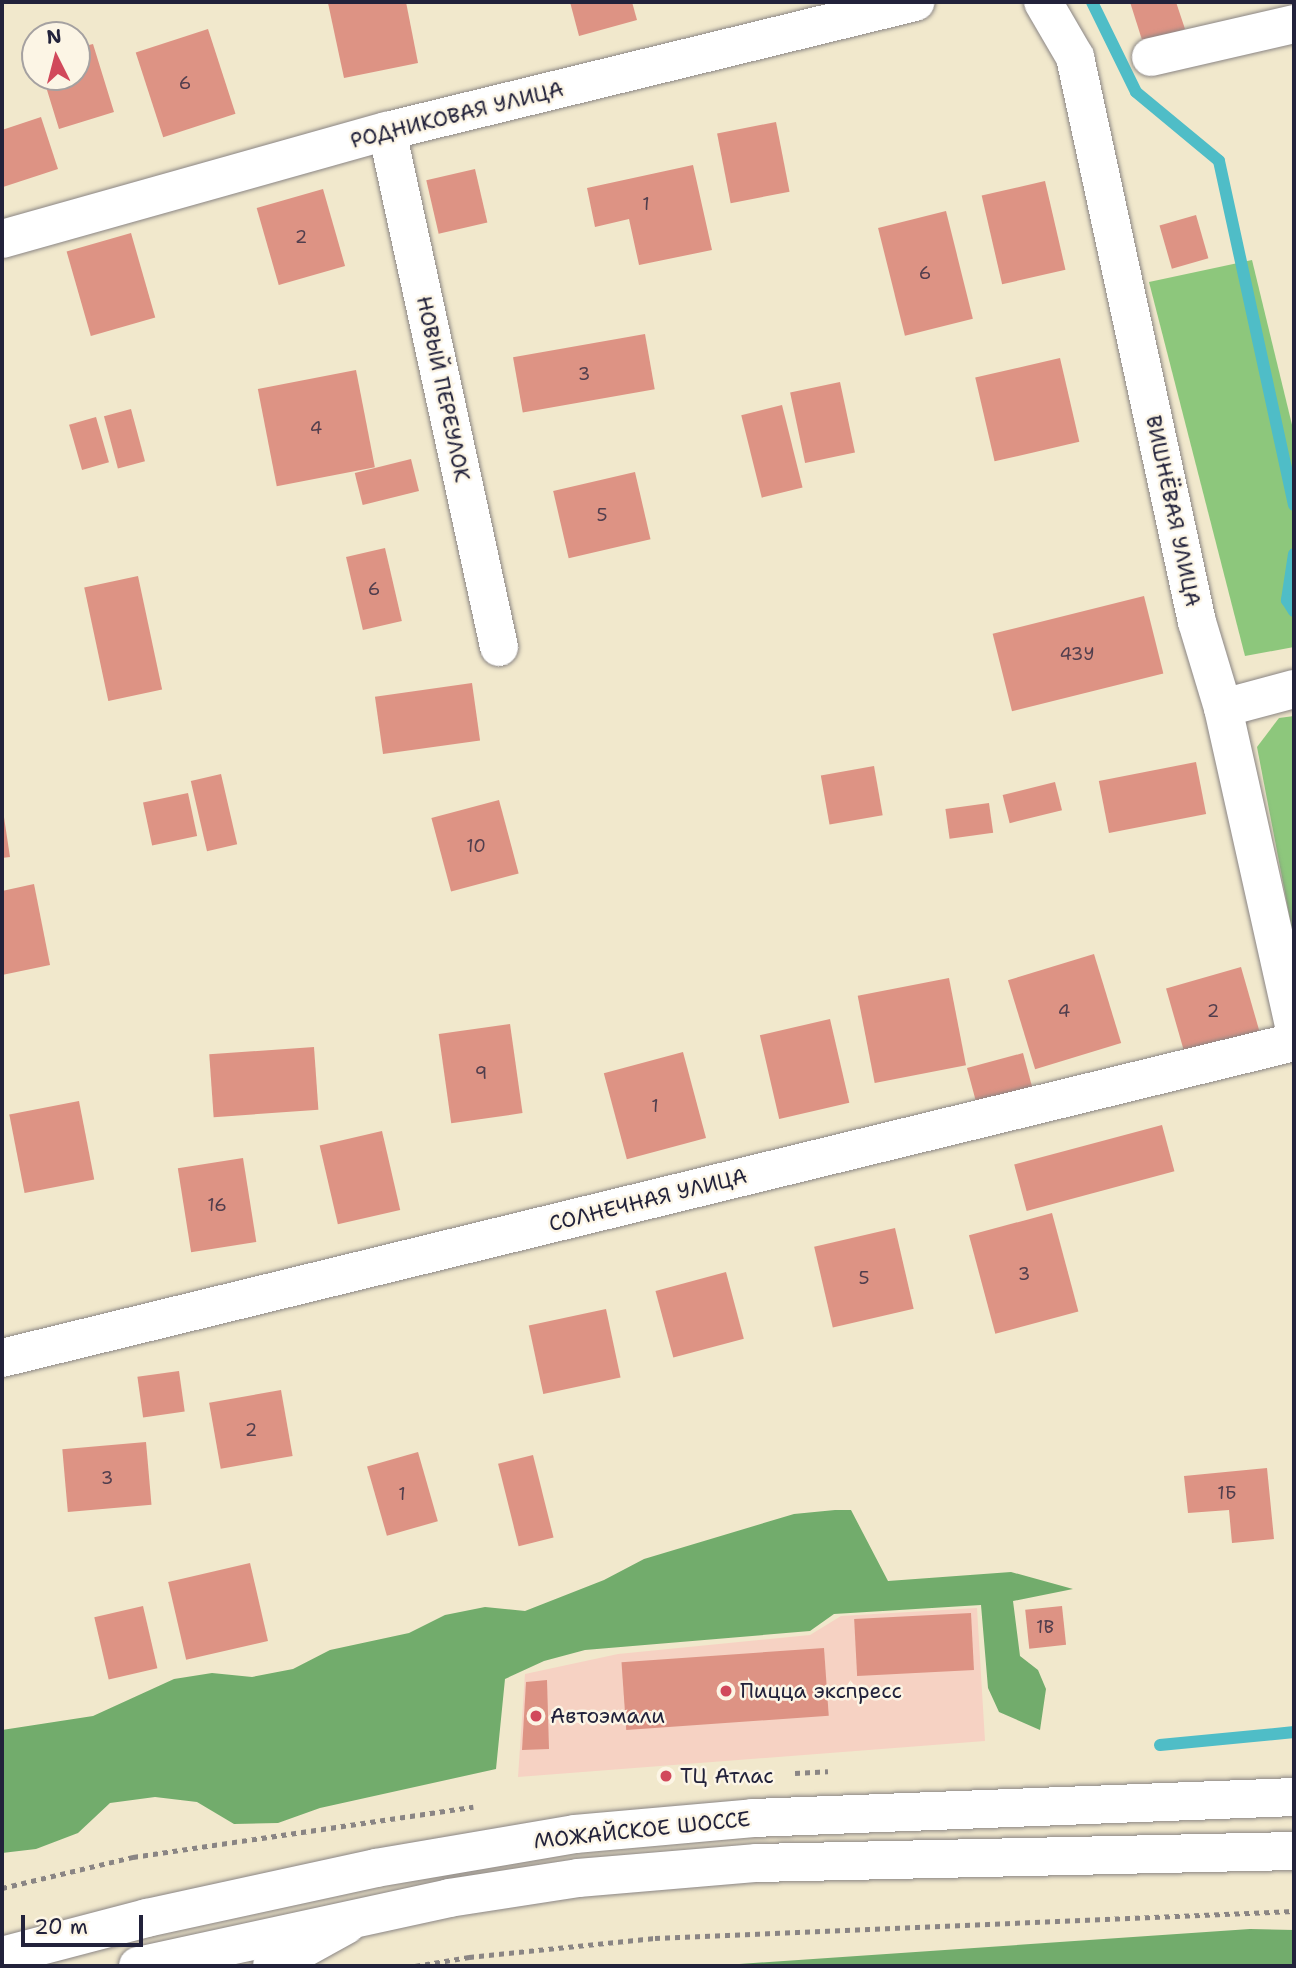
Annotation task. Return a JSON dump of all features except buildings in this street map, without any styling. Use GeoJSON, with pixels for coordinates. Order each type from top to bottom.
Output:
{"type":"FeatureCollection","features":[{"type":"Feature","properties":{"kind":"street","name":"РОДНИКОВАЯ УЛИЦА"},"geometry":{"type":"LineString","coordinates":[[2,239],[387,131],[915,2]]}},
{"type":"Feature","properties":{"kind":"street","name":"ВИШНЁВАЯ УЛИЦА"},"geometry":{"type":"LineString","coordinates":[[1043,2],[1075,57],[1197,622],[1223,708],[1294,1026]]}},
{"type":"Feature","properties":{"kind":"street"},"geometry":{"type":"LineString","coordinates":[[1152,57],[1294,24]]}},
{"type":"Feature","properties":{"kind":"street","name":"НОВЫЙ ПЕРЕУЛОК"},"geometry":{"type":"LineString","coordinates":[[387,131],[499,648]]}},
{"type":"Feature","properties":{"kind":"street"},"geometry":{"type":"LineString","coordinates":[[1223,708],[1294,690]]}},
{"type":"Feature","properties":{"kind":"street","name":"СОЛНЕЧНАЯ УЛИЦА"},"geometry":{"type":"LineString","coordinates":[[2,1358],[1294,1042]]}},
{"type":"Feature","properties":{"kind":"street","name":"МОЖАЙСКОЕ ШОССЕ"},"geometry":{"type":"LineString","coordinates":[[2,1956],[147,1918],[376,1868],[575,1834],[753,1818],[1294,1797]]}},
{"type":"Feature","properties":{"kind":"street","name":"МОЖАЙСКОЕ ШОССЕ"},"geometry":{"type":"LineString","coordinates":[[138,1966],[449,1898],[578,1878],[757,1863],[1294,1851]]}},
{"type":"Feature","properties":{"kind":"street"},"geometry":{"type":"LineString","coordinates":[[272,1966],[362,1916]]}},
{"type":"Feature","properties":{"kind":"path"},"geometry":{"type":"LineString","coordinates":[[2,1888],[133,1857],[482,1806]]}},
{"type":"Feature","properties":{"kind":"path"},"geometry":{"type":"LineString","coordinates":[[415,1966],[469,1957],[655,1938],[1294,1911]]}},
{"type":"Feature","properties":{"kind":"shaded area"},"geometry":{"type":"Polygon","coordinates":[[[977,1608],[985,1741],[518,1777],[525,1674],[618,1654],[810,1635],[841,1616],[977,1608]]]}},
{"type":"Feature","properties":{"kind":"green space"},"geometry":{"type":"Polygon","coordinates":[[[1252,260],[1294,433],[1294,647],[1245,656],[1149,282],[1252,260]]]}},
{"type":"Feature","properties":{"kind":"green space"},"geometry":{"type":"Polygon","coordinates":[[[1294,716],[1294,940],[1257,747],[1279,718],[1294,716]]]}},
{"type":"Feature","properties":{"kind":"green space"},"geometry":{"type":"Polygon","coordinates":[[[851,1510],[888,1581],[1011,1572],[1073,1589],[1013,1601],[1020,1656],[1038,1670],[1046,1689],[1040,1730],[999,1712],[988,1688],[981,1605],[834,1614],[810,1631],[585,1650],[544,1661],[505,1679],[496,1769],[320,1808],[278,1823],[234,1824],[197,1802],[155,1797],[110,1803],[78,1833],[36,1849],[2,1853],[2,1730],[93,1716],[174,1679],[212,1673],[252,1677],[293,1669],[330,1650],[409,1633],[445,1615],[485,1607],[525,1611],[604,1580],[644,1559],[794,1514],[851,1510]]]}},
{"type":"Feature","properties":{"kind":"green space"},"geometry":{"type":"Polygon","coordinates":[[[1250,1929],[1294,1930],[1294,1966],[711,1966],[1250,1929]]]}},
{"type":"Feature","properties":{"kind":"waterway"},"geometry":{"type":"LineString","coordinates":[[1092,2],[1136,92],[1219,161],[1294,505]]}},
{"type":"Feature","properties":{"kind":"waterway"},"geometry":{"type":"LineString","coordinates":[[1294,554],[1287,600],[1294,611]]}},
{"type":"Feature","properties":{"kind":"waterway"},"geometry":{"type":"LineString","coordinates":[[1160,1745],[1294,1732]]}},
{"type":"Feature","properties":{"kind":"place","name":"Пицца экспресс"},"geometry":{"type":"Point","coordinates":[726,1691]}},
{"type":"Feature","properties":{"kind":"place","name":"Автоэмали"},"geometry":{"type":"Point","coordinates":[536,1716]}},
{"type":"Feature","properties":{"kind":"place","name":"ТЦ Атлас"},"geometry":{"type":"Point","coordinates":[666,1776]}}]}
